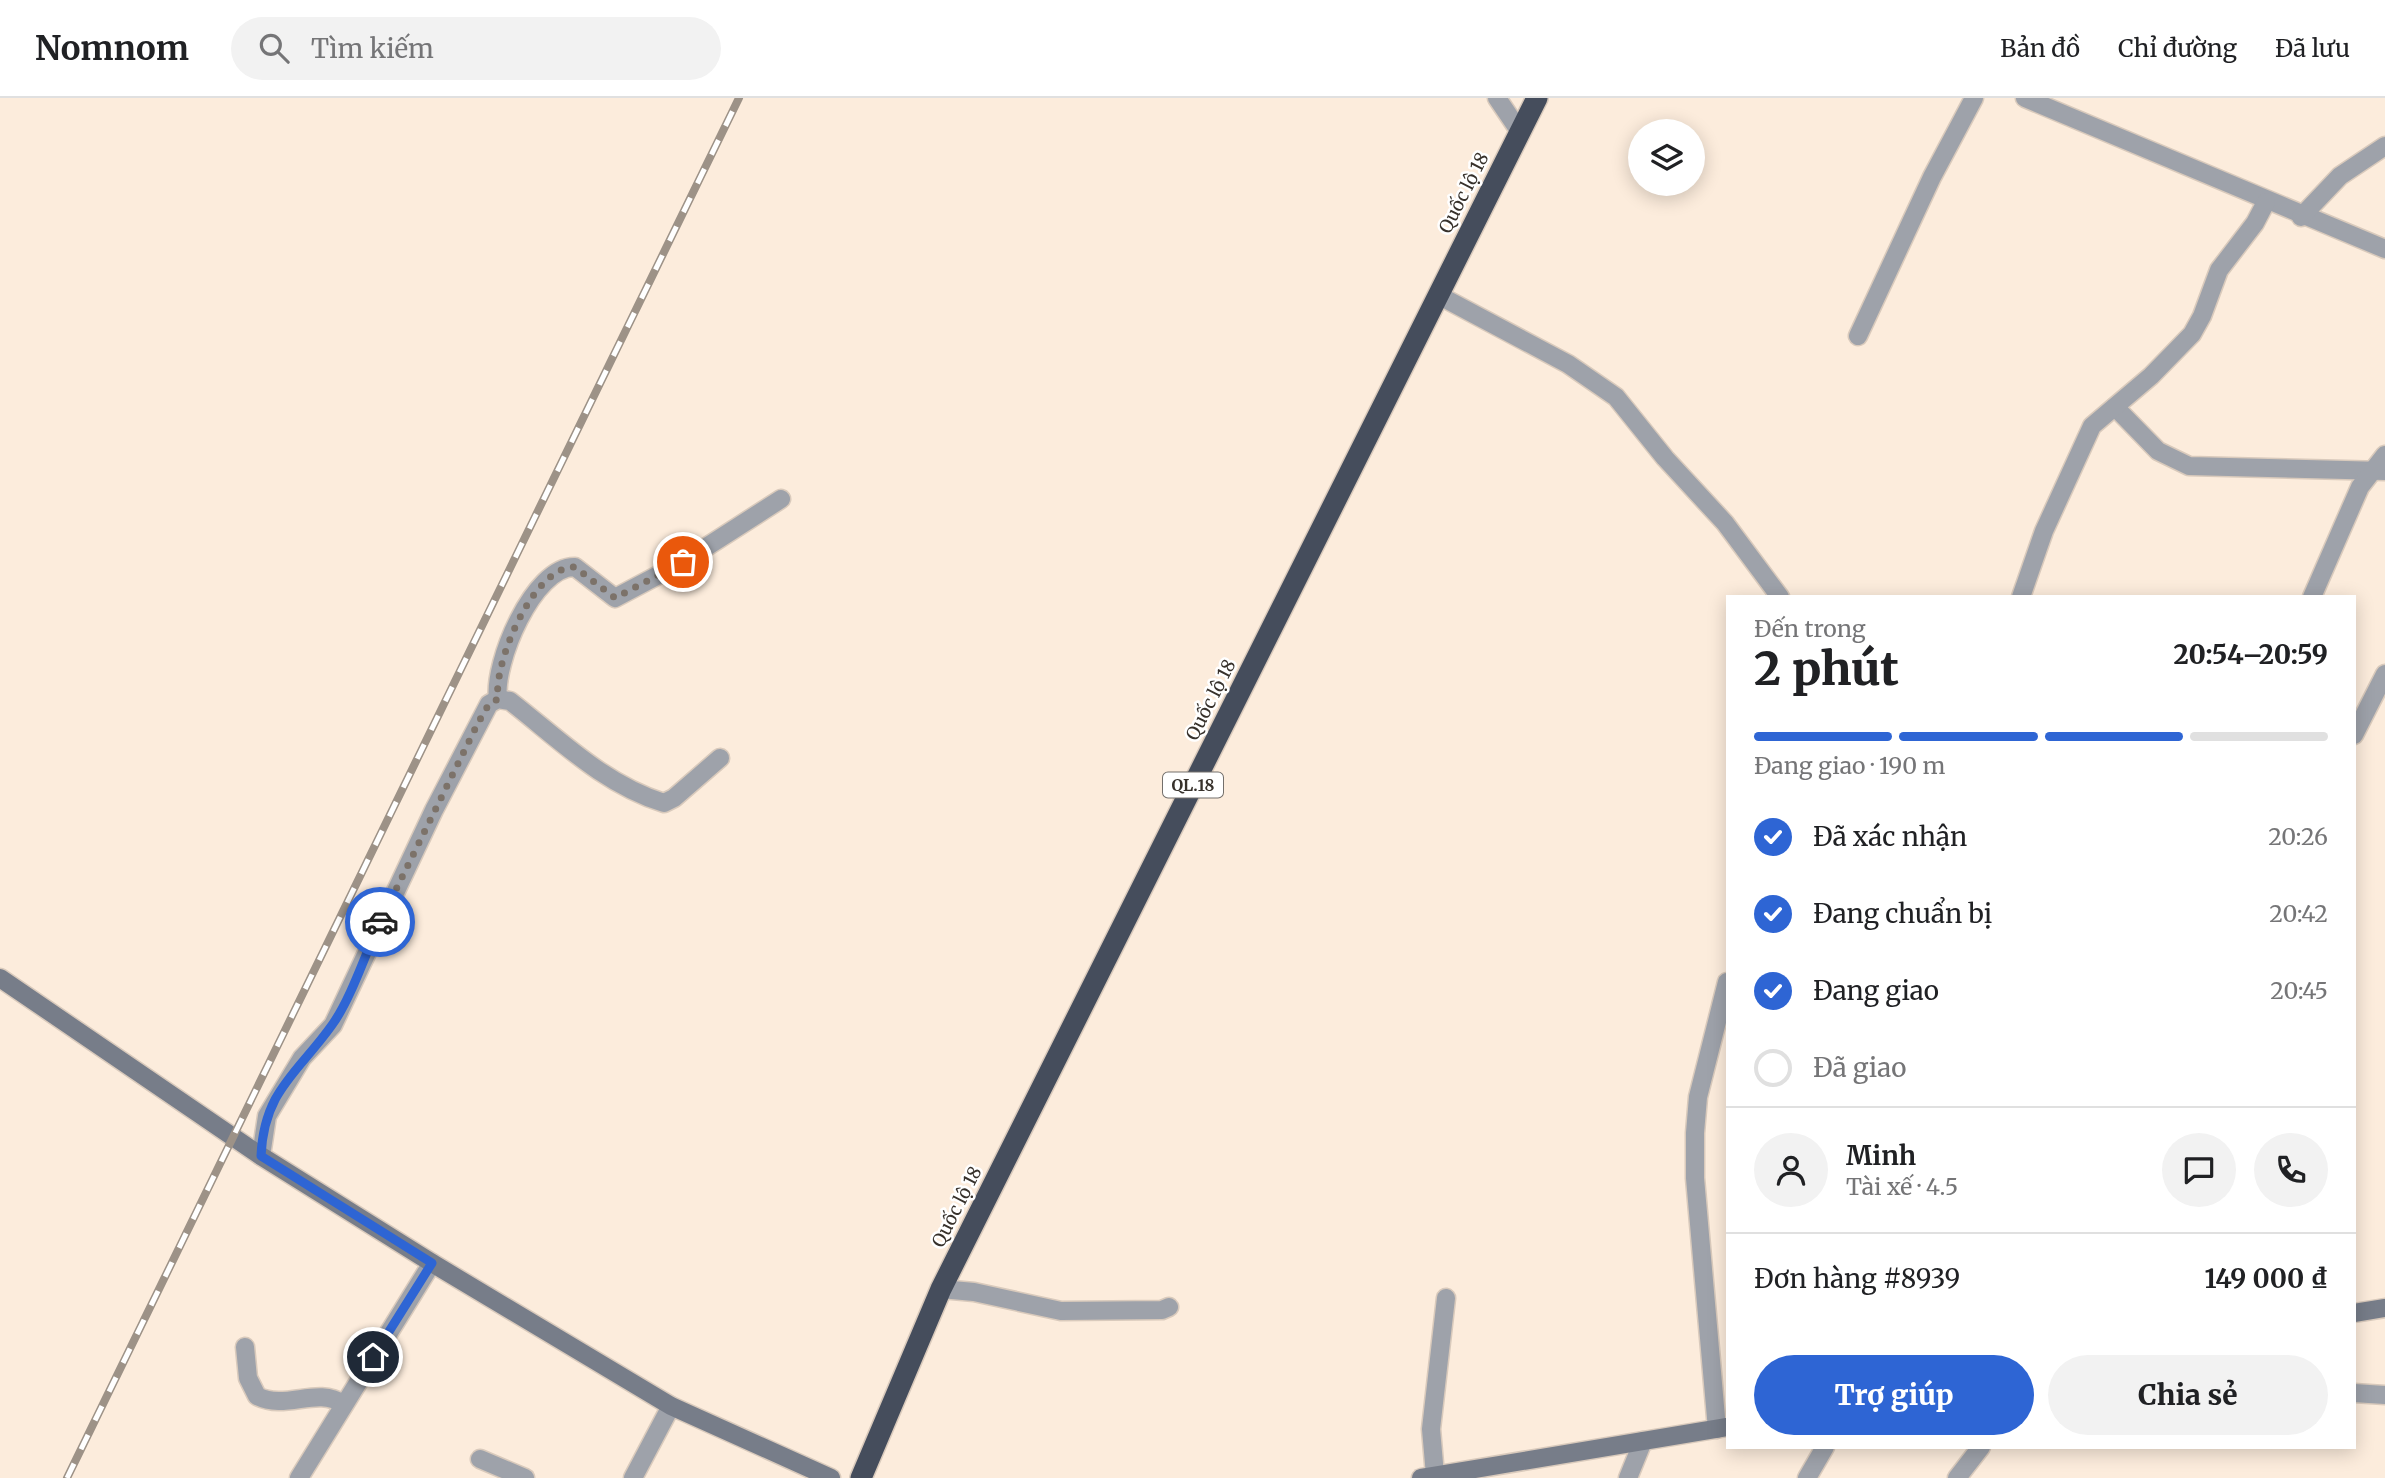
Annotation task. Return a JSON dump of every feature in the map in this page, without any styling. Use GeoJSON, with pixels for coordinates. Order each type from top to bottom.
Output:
{"type":"FeatureCollection","features":[{"type":"Feature","properties":{"kind":"highway","name":"Quốc lộ 18"},"geometry":{"type":"LineString","coordinates":[[862,1478],[941,1289],[1537,98]]}},
{"type":"Feature","properties":{"kind":"street"},"geometry":{"type":"LineString","coordinates":[[1497,98],[1520,132]]}},
{"type":"Feature","properties":{"kind":"street"},"geometry":{"type":"LineString","coordinates":[[1858,337],[1932,177],[1974,98]]}},
{"type":"Feature","properties":{"kind":"street"},"geometry":{"type":"LineString","coordinates":[[2025,98],[2301,217],[2385,250]]}},
{"type":"Feature","properties":{"kind":"street"},"geometry":{"type":"LineString","coordinates":[[2301,217],[2340,176],[2385,146]]}},
{"type":"Feature","properties":{"kind":"street"},"geometry":{"type":"LineString","coordinates":[[2022,595],[2044,531],[2086,436],[2097,420],[2115,407],[2192,334],[2206,307],[2218,270],[2255,223],[2266,202]]}},
{"type":"Feature","properties":{"kind":"street"},"geometry":{"type":"LineString","coordinates":[[1438,295],[1568,364],[1616,397],[1665,458],[1725,523],[1779,595]]}},
{"type":"Feature","properties":{"kind":"street"},"geometry":{"type":"LineString","coordinates":[[2115,407],[2158,451],[2189,466],[2381,465]]}},
{"type":"Feature","properties":{"kind":"street"},"geometry":{"type":"LineString","coordinates":[[2313,595],[2360,487],[2381,465]]}},
{"type":"Feature","properties":{"kind":"street"},"geometry":{"type":"LineString","coordinates":[[498,699],[497,678],[510,646],[531,598],[549,576],[561,569],[575,567],[615,598],[683,562],[781,499]]}},
{"type":"Feature","properties":{"kind":"street"},"geometry":{"type":"LineString","coordinates":[[2356,731],[2385,674]]}},
{"type":"Feature","properties":{"kind":"street"},"geometry":{"type":"LineString","coordinates":[[261,1156],[267,1116],[302,1058],[332,1025],[489,704],[498,699],[510,701],[584,762],[631,789],[664,803],[674,798],[720,758]]}},
{"type":"Feature","properties":{"kind":"street"},"geometry":{"type":"LineString","coordinates":[[0,978],[261,1156],[432,1263],[671,1406],[831,1478]]}},
{"type":"Feature","properties":{"kind":"street"},"geometry":{"type":"LineString","coordinates":[[1446,1298],[1428,1477],[1722,1428],[1695,1178],[1695,1133],[1698,1097],[1726,986]]}},
{"type":"Feature","properties":{"kind":"street"},"geometry":{"type":"LineString","coordinates":[[299,1478],[432,1263]]}},
{"type":"Feature","properties":{"kind":"street"},"geometry":{"type":"LineString","coordinates":[[941,1289],[974,1292],[1061,1311],[1161,1310],[1169,1307]]}},
{"type":"Feature","properties":{"kind":"street"},"geometry":{"type":"LineString","coordinates":[[2356,1314],[2385,1308]]}},
{"type":"Feature","properties":{"kind":"street"},"geometry":{"type":"LineString","coordinates":[[245,1347],[248,1378],[257,1396],[278,1403],[327,1396],[343,1404]]}},
{"type":"Feature","properties":{"kind":"street"},"geometry":{"type":"LineString","coordinates":[[2356,1393],[2385,1395]]}},
{"type":"Feature","properties":{"kind":"street"},"geometry":{"type":"LineString","coordinates":[[633,1478],[671,1406]]}},
{"type":"Feature","properties":{"kind":"street"},"geometry":{"type":"LineString","coordinates":[[1628,1478],[1643,1441]]}},
{"type":"Feature","properties":{"kind":"street"},"geometry":{"type":"LineString","coordinates":[[1807,1478],[1824,1449]]}},
{"type":"Feature","properties":{"kind":"street"},"geometry":{"type":"LineString","coordinates":[[1957,1478],[1979,1449]]}},
{"type":"Feature","properties":{"kind":"street"},"geometry":{"type":"LineString","coordinates":[[480,1459],[525,1478]]}},
{"type":"Feature","properties":{"kind":"railway"},"geometry":{"type":"LineString","coordinates":[[67,1478],[739,98]]}},
{"type":"Feature","properties":{"kind":"way so far"},"geometry":{"type":"LineString","coordinates":[[380,922],[478,723],[489,704],[498,699],[497,678],[538,587],[561,569],[575,567],[610,597],[615,598],[683,562]]}},
{"type":"Feature","properties":{"kind":"route"},"geometry":{"type":"LineString","coordinates":[[373,1357],[432,1263],[261,1156],[262,1135],[267,1116],[278,1094],[302,1058],[332,1025],[380,922]]}}]}
